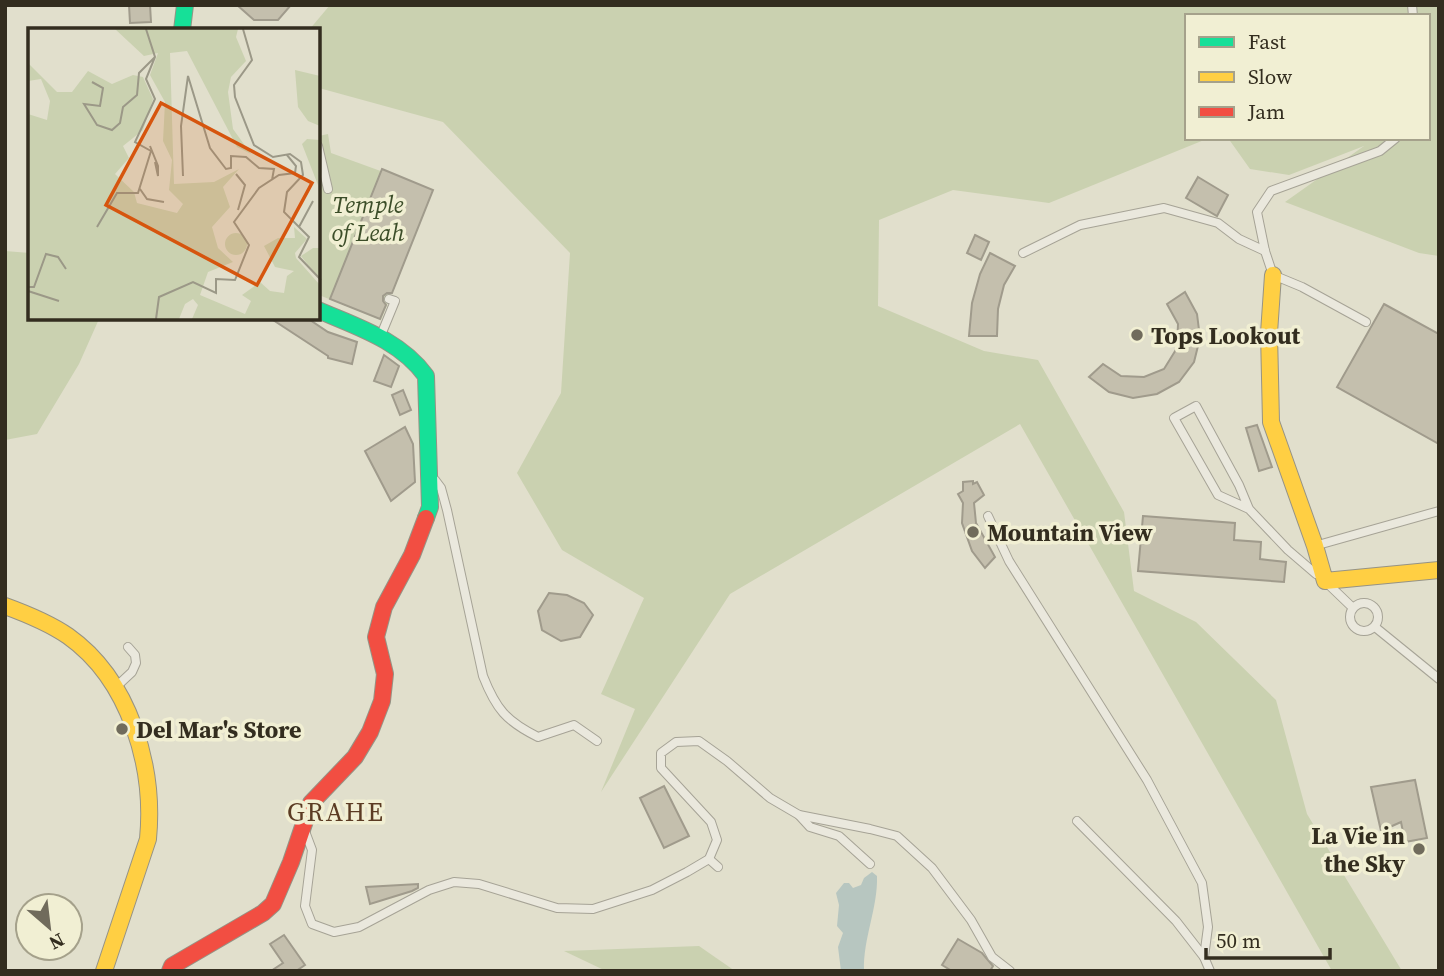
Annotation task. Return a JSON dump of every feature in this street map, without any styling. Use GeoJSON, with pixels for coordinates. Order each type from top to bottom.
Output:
{"type":"FeatureCollection","features":[{"type":"Feature","properties":{"kind":"street"},"geometry":{"type":"LineString","coordinates":[[182,28],[185,5]]}},
{"type":"Feature","properties":{"kind":"street"},"geometry":{"type":"LineString","coordinates":[[1273,275],[1269,333],[1271,422],[1325,581],[1439,570]]}},
{"type":"Feature","properties":{"kind":"street"},"geometry":{"type":"LineString","coordinates":[[170,971],[172,966],[263,913],[273,904],[311,803],[355,757],[370,732],[382,701],[384,674],[376,637],[384,607],[424,529],[430,507],[426,376],[419,363],[409,354],[380,338],[320,311]]}},
{"type":"Feature","properties":{"kind":"street"},"geometry":{"type":"LineString","coordinates":[[5,606],[38,618],[70,637],[89,654],[115,689],[148,774],[148,841],[104,971]]}},
{"type":"Feature","properties":{"kind":"lane"},"geometry":{"type":"LineString","coordinates":[[1366,322],[1303,287],[1273,275],[1257,212],[1271,191],[1380,151],[1394,140]]}},
{"type":"Feature","properties":{"kind":"lane"},"geometry":{"type":"LineString","coordinates":[[320,155],[328,189]]}},
{"type":"Feature","properties":{"kind":"lane"},"geometry":{"type":"LineString","coordinates":[[1023,253],[1080,225],[1164,208],[1218,223],[1239,239],[1265,251]]}},
{"type":"Feature","properties":{"kind":"lane"},"geometry":{"type":"LineString","coordinates":[[380,338],[395,301],[389,299]]}},
{"type":"Feature","properties":{"kind":"lane"},"geometry":{"type":"LineString","coordinates":[[1249,509],[1218,495],[1174,418],[1196,406],[1249,509],[1288,550],[1353,608]]}},
{"type":"Feature","properties":{"kind":"lane"},"geometry":{"type":"LineString","coordinates":[[431,474],[441,488],[447,510],[483,676],[503,715],[518,727],[538,737],[574,725],[597,741]]}},
{"type":"Feature","properties":{"kind":"lane"},"geometry":{"type":"LineString","coordinates":[[1315,546],[1439,510]]}},
{"type":"Feature","properties":{"kind":"lane"},"geometry":{"type":"LineString","coordinates":[[988,516],[1009,561],[1147,780],[1202,883],[1208,927],[1204,957]]}},
{"type":"Feature","properties":{"kind":"lane"},"geometry":{"type":"LineString","coordinates":[[1366,603],[1373,606],[1378,620],[1375,627],[1364,632],[1352,626],[1350,614],[1353,608],[1366,603]]}},
{"type":"Feature","properties":{"kind":"lane"},"geometry":{"type":"LineString","coordinates":[[1375,627],[1439,679]]}},
{"type":"Feature","properties":{"kind":"lane"},"geometry":{"type":"LineString","coordinates":[[115,689],[136,663],[135,655],[128,647]]}},
{"type":"Feature","properties":{"kind":"lane"},"geometry":{"type":"LineString","coordinates":[[303,827],[313,850],[305,906],[312,924],[334,932],[359,927],[429,890],[454,882],[479,884],[557,908],[593,909],[652,890],[709,859],[717,840],[711,822],[661,768],[661,753],[676,742],[699,741],[810,827],[839,836],[870,864]]}},
{"type":"Feature","properties":{"kind":"lane"},"geometry":{"type":"LineString","coordinates":[[799,816],[897,836],[932,868],[971,919],[992,957],[1010,971]]}},
{"type":"Feature","properties":{"kind":"lane"},"geometry":{"type":"LineString","coordinates":[[1077,821],[1168,913],[1204,957],[1210,971]]}},
{"type":"Feature","properties":{"kind":"lane"},"geometry":{"type":"LineString","coordinates":[[709,859],[718,867]]}},
{"type":"Feature","properties":{"kind":"green space"},"geometry":{"type":"Polygon","coordinates":[[[330,5],[1439,5],[1439,256],[1419,253],[1285,202],[1364,146],[1289,175],[1250,169],[1229,140],[1430,140],[1430,14],[1185,14],[1185,140],[1204,140],[1049,203],[953,190],[879,220],[878,306],[984,351],[1038,360],[1124,512],[1134,591],[1196,622],[1276,700],[1307,814],[1402,971],[1332,971],[1020,424],[730,594],[601,792],[635,709],[601,694],[644,598],[562,550],[517,473],[561,393],[570,253],[443,122],[320,88],[320,28],[311,28],[330,5]]]}},
{"type":"Feature","properties":{"kind":"green space","name":"Temple of Leah"},"geometry":{"type":"Polygon","coordinates":[[[328,134],[331,153],[433,190],[381,320],[320,295],[320,136],[328,134]]]}},
{"type":"Feature","properties":{"kind":"green space"},"geometry":{"type":"Polygon","coordinates":[[[5,251],[28,253],[28,320],[99,320],[79,364],[37,434],[5,440],[5,251]]]}},
{"type":"Feature","properties":{"kind":"green space"},"geometry":{"type":"Polygon","coordinates":[[[699,946],[735,971],[606,971],[564,951],[699,946]]]}},
{"type":"Feature","properties":{"kind":"shaded area"},"geometry":{"type":"Polygon","coordinates":[[[872,872],[877,876],[877,888],[864,971],[841,971],[838,947],[843,933],[837,926],[839,905],[836,893],[844,883],[849,883],[853,888],[861,885],[864,878],[872,872]]]}},
{"type":"Feature","properties":{"kind":"building"},"geometry":{"type":"Polygon","coordinates":[[[129,5],[150,5],[151,22],[130,23],[129,5]]]}},
{"type":"Feature","properties":{"kind":"building"},"geometry":{"type":"Polygon","coordinates":[[[237,5],[291,5],[278,20],[254,20],[237,5]]]}},
{"type":"Feature","properties":{"kind":"building"},"geometry":{"type":"Polygon","coordinates":[[[382,169],[433,190],[392,293],[383,296],[386,305],[380,319],[330,299],[382,169]]]}},
{"type":"Feature","properties":{"kind":"building"},"geometry":{"type":"Polygon","coordinates":[[[1198,177],[1228,195],[1217,216],[1186,198],[1198,177]]]}},
{"type":"Feature","properties":{"kind":"building"},"geometry":{"type":"Polygon","coordinates":[[[975,235],[989,242],[981,260],[967,253],[975,235]]]}},
{"type":"Feature","properties":{"kind":"building"},"geometry":{"type":"Polygon","coordinates":[[[990,253],[1015,266],[1004,285],[998,309],[997,336],[969,336],[972,303],[980,274],[990,253]]]}},
{"type":"Feature","properties":{"kind":"building"},"geometry":{"type":"Polygon","coordinates":[[[1185,292],[1197,314],[1200,338],[1194,362],[1179,382],[1157,394],[1133,398],[1109,392],[1089,377],[1103,364],[1121,376],[1144,377],[1164,369],[1177,348],[1178,324],[1167,304],[1185,292]]]}},
{"type":"Feature","properties":{"kind":"building"},"geometry":{"type":"Polygon","coordinates":[[[1384,304],[1439,334],[1439,444],[1337,387],[1384,304]]]}},
{"type":"Feature","properties":{"kind":"building"},"geometry":{"type":"Polygon","coordinates":[[[273,320],[310,320],[328,332],[357,342],[352,364],[328,356],[273,320]]]}},
{"type":"Feature","properties":{"kind":"building"},"geometry":{"type":"Polygon","coordinates":[[[384,355],[399,366],[391,387],[374,381],[384,355]]]}},
{"type":"Feature","properties":{"kind":"building"},"geometry":{"type":"Polygon","coordinates":[[[403,390],[411,410],[400,415],[392,395],[403,390]]]}},
{"type":"Feature","properties":{"kind":"building"},"geometry":{"type":"Polygon","coordinates":[[[1257,425],[1272,467],[1259,471],[1246,428],[1257,425]]]}},
{"type":"Feature","properties":{"kind":"building"},"geometry":{"type":"Polygon","coordinates":[[[405,427],[413,444],[415,482],[391,501],[365,451],[405,427]]]}},
{"type":"Feature","properties":{"kind":"building","name":"Mountain View"},"geometry":{"type":"Polygon","coordinates":[[[973,481],[973,484],[977,482],[984,495],[974,503],[976,523],[995,557],[985,568],[972,551],[962,523],[963,503],[958,494],[963,491],[963,482],[973,481]]]}},
{"type":"Feature","properties":{"kind":"building"},"geometry":{"type":"Polygon","coordinates":[[[1143,516],[1235,523],[1234,540],[1261,542],[1260,559],[1286,562],[1284,582],[1138,571],[1143,516]]]}},
{"type":"Feature","properties":{"kind":"building"},"geometry":{"type":"Polygon","coordinates":[[[549,593],[567,595],[584,603],[593,615],[580,637],[561,641],[542,630],[538,611],[549,593]]]}},
{"type":"Feature","properties":{"kind":"building"},"geometry":{"type":"Polygon","coordinates":[[[1415,780],[1427,838],[1405,842],[1401,822],[1381,831],[1371,787],[1415,780]]]}},
{"type":"Feature","properties":{"kind":"building"},"geometry":{"type":"Polygon","coordinates":[[[664,786],[689,836],[664,848],[640,798],[664,786]]]}},
{"type":"Feature","properties":{"kind":"building"},"geometry":{"type":"Polygon","coordinates":[[[418,884],[418,888],[412,891],[370,904],[366,887],[418,884]]]}},
{"type":"Feature","properties":{"kind":"building"},"geometry":{"type":"Polygon","coordinates":[[[284,935],[305,965],[296,971],[271,971],[283,963],[270,944],[284,935]]]}},
{"type":"Feature","properties":{"kind":"building"},"geometry":{"type":"Polygon","coordinates":[[[958,939],[982,953],[993,966],[990,971],[952,971],[942,965],[958,939]]]}},
{"type":"Feature","properties":{"kind":"traffic: fast"},"geometry":{"type":"LineString","coordinates":[[182,28],[185,5]]}},
{"type":"Feature","properties":{"kind":"traffic: fast"},"geometry":{"type":"LineString","coordinates":[[320,311],[391,344],[404,353],[426,376],[430,507],[426,518]]}},
{"type":"Feature","properties":{"kind":"traffic: slow"},"geometry":{"type":"LineString","coordinates":[[1273,275],[1269,333],[1271,422],[1325,581],[1439,570]]}},
{"type":"Feature","properties":{"kind":"traffic: slow"},"geometry":{"type":"LineString","coordinates":[[5,606],[53,627],[90,654],[108,676],[122,701],[134,727],[142,755],[147,783],[148,839],[104,971]]}},
{"type":"Feature","properties":{"kind":"traffic: jam"},"geometry":{"type":"LineString","coordinates":[[170,971],[172,966],[263,913],[273,904],[311,803],[355,757],[370,732],[382,701],[385,674],[376,637],[384,607],[412,555],[426,518]]}},
{"type":"Feature","properties":{"kind":"place","name":"Tops Lookout"},"geometry":{"type":"Point","coordinates":[1137,335]}},
{"type":"Feature","properties":{"kind":"place","name":"Mountain View"},"geometry":{"type":"Point","coordinates":[973,532]}},
{"type":"Feature","properties":{"kind":"place","name":"Del Mar's Store"},"geometry":{"type":"Point","coordinates":[122,729]}},
{"type":"Feature","properties":{"kind":"place","name":"La Vie in the Sky"},"geometry":{"type":"Point","coordinates":[1419,849]}},
{"type":"Feature","properties":{"kind":"district","name":"GRAHE"},"geometry":{"type":"Point","coordinates":[336,812]}}]}
